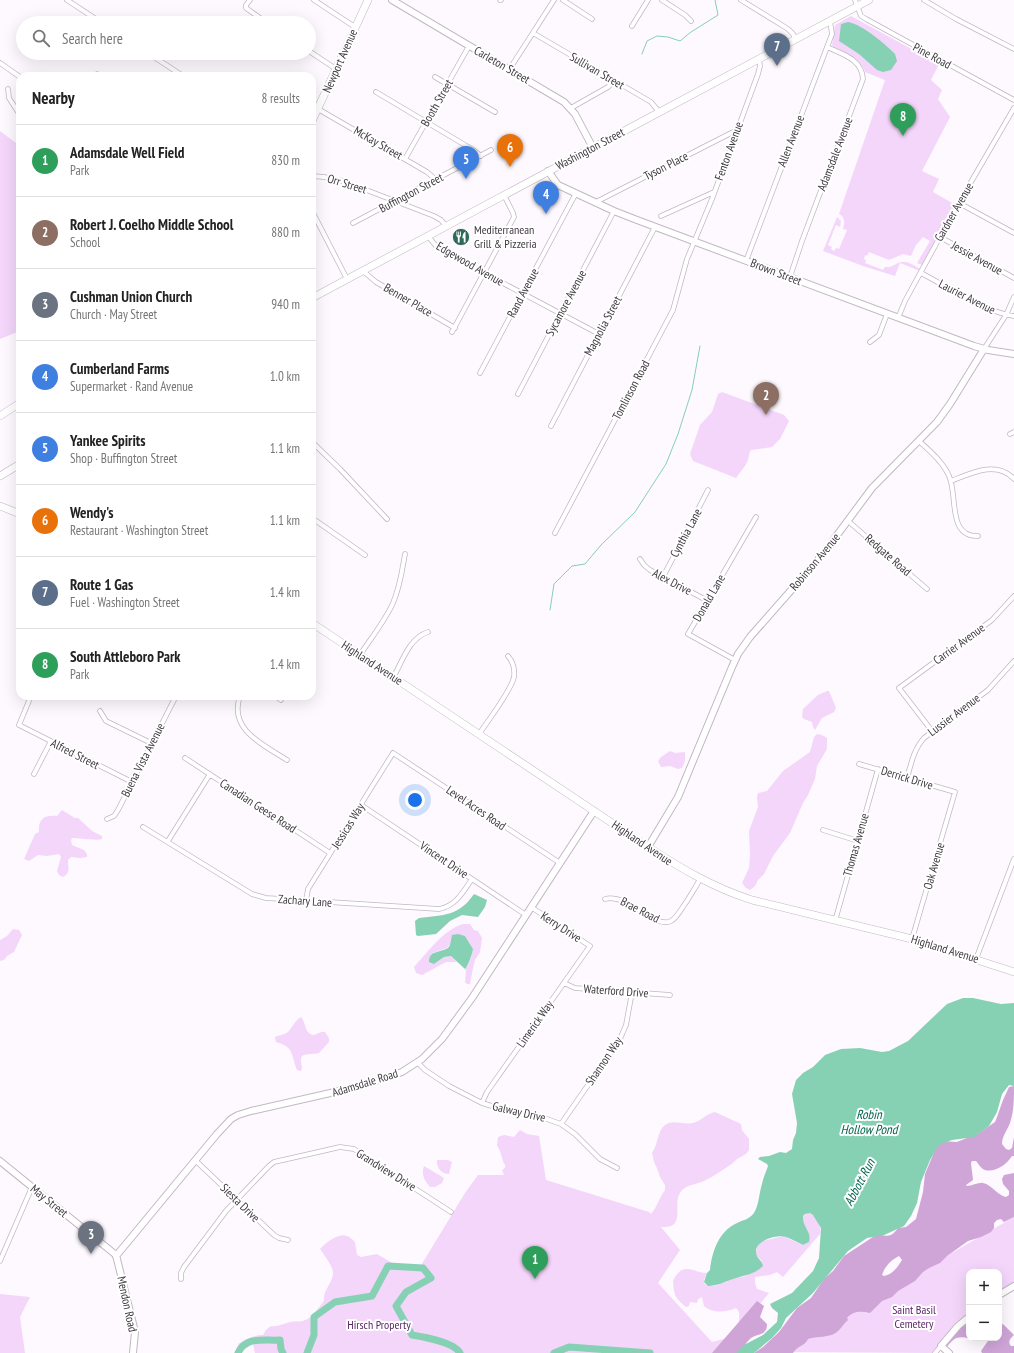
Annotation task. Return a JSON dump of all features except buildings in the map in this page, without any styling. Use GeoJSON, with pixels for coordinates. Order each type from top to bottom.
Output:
{"type":"FeatureCollection","features":[{"type":"Feature","properties":{"kind":"main road","name":"Newport Avenue"},"geometry":{"type":"LineString","coordinates":[[316,113],[368,0]]}},
{"type":"Feature","properties":{"kind":"main road","name":"Washington Street"},"geometry":{"type":"LineString","coordinates":[[316,296],[796,40],[830,21],[856,3],[869,0]]}},
{"type":"Feature","properties":{"kind":"main road"},"geometry":{"type":"LineString","coordinates":[[0,416],[16,406]]}},
{"type":"Feature","properties":{"kind":"main road"},"geometry":{"type":"LineString","coordinates":[[0,476],[16,466]]}},
{"type":"Feature","properties":{"kind":"main road"},"geometry":{"type":"LineString","coordinates":[[0,506],[16,512]]}},
{"type":"Feature","properties":{"kind":"main road","name":"Highland Avenue"},"geometry":{"type":"LineString","coordinates":[[316,626],[648,847],[700,879],[731,893],[752,900],[912,939],[1014,972]]}},
{"type":"Feature","properties":{"kind":"street"},"geometry":{"type":"LineString","coordinates":[[67,0],[91,16]]}},
{"type":"Feature","properties":{"kind":"street"},"geometry":{"type":"LineString","coordinates":[[250,0],[246,7],[257,16]]}},
{"type":"Feature","properties":{"kind":"street"},"geometry":{"type":"LineString","coordinates":[[314,0],[355,27]]}},
{"type":"Feature","properties":{"kind":"street","name":"Carleton Street"},"geometry":{"type":"LineString","coordinates":[[392,0],[560,99],[571,108],[578,118],[593,148]]}},
{"type":"Feature","properties":{"kind":"street"},"geometry":{"type":"LineString","coordinates":[[510,70],[554,0]]}},
{"type":"Feature","properties":{"kind":"street"},"geometry":{"type":"LineString","coordinates":[[563,0],[592,19]]}},
{"type":"Feature","properties":{"kind":"street"},"geometry":{"type":"LineString","coordinates":[[632,26],[648,0]]}},
{"type":"Feature","properties":{"kind":"street"},"geometry":{"type":"LineString","coordinates":[[662,0],[685,15],[691,21]]}},
{"type":"Feature","properties":{"kind":"street"},"geometry":{"type":"LineString","coordinates":[[741,0],[788,29],[796,40]]}},
{"type":"Feature","properties":{"kind":"street"},"geometry":{"type":"LineString","coordinates":[[924,0],[956,19],[1014,49]]}},
{"type":"Feature","properties":{"kind":"street","name":"Pine Road"},"geometry":{"type":"LineString","coordinates":[[856,3],[861,16],[866,20],[1014,100]]}},
{"type":"Feature","properties":{"kind":"street","name":"Allen Avenue"},"geometry":{"type":"LineString","coordinates":[[746,261],[832,34],[830,21]]}},
{"type":"Feature","properties":{"kind":"street","name":"Sullivan Street"},"geometry":{"type":"LineString","coordinates":[[533,33],[651,102],[659,112]]}},
{"type":"Feature","properties":{"kind":"street","name":"Booth Street"},"geometry":{"type":"LineString","coordinates":[[405,159],[469,46]]}},
{"type":"Feature","properties":{"kind":"street","name":"Adamsdale Avenue"},"geometry":{"type":"LineString","coordinates":[[790,277],[863,79],[863,72],[855,61],[850,57],[827,47]]}},
{"type":"Feature","properties":{"kind":"street"},"geometry":{"type":"LineString","coordinates":[[316,56],[336,69]]}},
{"type":"Feature","properties":{"kind":"street","name":"Fenton Avenue"},"geometry":{"type":"LineString","coordinates":[[694,242],[758,74],[760,66],[759,59]]}},
{"type":"Feature","properties":{"kind":"street"},"geometry":{"type":"LineString","coordinates":[[159,60],[177,72]]}},
{"type":"Feature","properties":{"kind":"street"},"geometry":{"type":"LineString","coordinates":[[0,64],[16,74]]}},
{"type":"Feature","properties":{"kind":"street"},"geometry":{"type":"LineString","coordinates":[[435,77],[495,112]]}},
{"type":"Feature","properties":{"kind":"street"},"geometry":{"type":"LineString","coordinates":[[571,108],[608,87],[614,81]]}},
{"type":"Feature","properties":{"kind":"street"},"geometry":{"type":"LineString","coordinates":[[8,89],[9,98],[16,109]]}},
{"type":"Feature","properties":{"kind":"street"},"geometry":{"type":"LineString","coordinates":[[376,92],[475,150],[481,156]]}},
{"type":"Feature","properties":{"kind":"street","name":"Gardner Avenue"},"geometry":{"type":"LineString","coordinates":[[898,318],[905,301],[959,202],[1014,108]]}},
{"type":"Feature","properties":{"kind":"street","name":"McKay Street"},"geometry":{"type":"LineString","coordinates":[[318,109],[430,174],[436,180]]}},
{"type":"Feature","properties":{"kind":"street","name":"Tyson Place"},"geometry":{"type":"LineString","coordinates":[[596,202],[737,130]]}},
{"type":"Feature","properties":{"kind":"street","name":"Buffington Street"},"geometry":{"type":"LineString","coordinates":[[353,223],[396,202],[491,150]]}},
{"type":"Feature","properties":{"kind":"street","name":"Brown Street"},"geometry":{"type":"LineString","coordinates":[[548,171],[558,185],[614,211],[984,349],[1014,354]]}},
{"type":"Feature","properties":{"kind":"street","name":"Orr Street"},"geometry":{"type":"LineString","coordinates":[[316,176],[342,181],[434,216],[441,220],[446,226]]}},
{"type":"Feature","properties":{"kind":"street"},"geometry":{"type":"LineString","coordinates":[[661,216],[714,192]]}},
{"type":"Feature","properties":{"kind":"street","name":"Rand Avenue"},"geometry":{"type":"LineString","coordinates":[[480,373],[576,193]]}},
{"type":"Feature","properties":{"kind":"street"},"geometry":{"type":"LineString","coordinates":[[484,274],[514,217],[504,195]]}},
{"type":"Feature","properties":{"kind":"street"},"geometry":{"type":"LineString","coordinates":[[959,202],[1014,233]]}},
{"type":"Feature","properties":{"kind":"street","name":"Sycamore Avenue"},"geometry":{"type":"LineString","coordinates":[[518,394],[614,211]]}},
{"type":"Feature","properties":{"kind":"street"},"geometry":{"type":"LineString","coordinates":[[316,219],[347,279]]}},
{"type":"Feature","properties":{"kind":"street","name":"Magnolia Street"},"geometry":{"type":"LineString","coordinates":[[550,426],[655,227]]}},
{"type":"Feature","properties":{"kind":"street","name":"Edgewood Avenue"},"geometry":{"type":"LineString","coordinates":[[428,236],[436,246],[484,274],[599,334]]}},
{"type":"Feature","properties":{"kind":"street","name":"Jessie Avenue"},"geometry":{"type":"LineString","coordinates":[[940,237],[1014,278]]}},
{"type":"Feature","properties":{"kind":"street","name":"Tomlinson Road"},"geometry":{"type":"LineString","coordinates":[[555,533],[673,310],[687,259],[694,242]]}},
{"type":"Feature","properties":{"kind":"street","name":"Benner Place"},"geometry":{"type":"LineString","coordinates":[[362,271],[367,276],[454,330],[484,274]]}},
{"type":"Feature","properties":{"kind":"street","name":"Laurier Avenue"},"geometry":{"type":"LineString","coordinates":[[921,273],[986,308],[1006,315],[1014,316]]}},
{"type":"Feature","properties":{"kind":"street","name":"Robinson Avenue"},"geometry":{"type":"LineString","coordinates":[[648,847],[671,810],[681,790],[735,660],[750,637],[823,554],[877,483],[934,426],[946,411],[1006,315],[1014,297]]}},
{"type":"Feature","properties":{"kind":"street"},"geometry":{"type":"LineString","coordinates":[[870,342],[879,335],[887,314]]}},
{"type":"Feature","properties":{"kind":"street"},"geometry":{"type":"LineString","coordinates":[[919,441],[942,464],[951,481],[954,493],[955,513],[958,523],[966,533],[972,536],[978,536]]}},
{"type":"Feature","properties":{"kind":"street"},"geometry":{"type":"LineString","coordinates":[[316,446],[337,466],[386,519]]}},
{"type":"Feature","properties":{"kind":"street"},"geometry":{"type":"LineString","coordinates":[[951,481],[980,470],[990,469],[1009,474],[1014,479]]}},
{"type":"Feature","properties":{"kind":"street","name":"Cynthia Lane"},"geometry":{"type":"LineString","coordinates":[[663,577],[708,490]]}},
{"type":"Feature","properties":{"kind":"street","name":"Donald Lane"},"geometry":{"type":"LineString","coordinates":[[735,660],[688,634],[756,517]]}},
{"type":"Feature","properties":{"kind":"street"},"geometry":{"type":"LineString","coordinates":[[316,521],[365,555]]}},
{"type":"Feature","properties":{"kind":"street","name":"Redgate Road"},"geometry":{"type":"LineString","coordinates":[[848,521],[927,588]]}},
{"type":"Feature","properties":{"kind":"street"},"geometry":{"type":"LineString","coordinates":[[360,655],[393,603],[401,581],[405,554]]}},
{"type":"Feature","properties":{"kind":"street","name":"Alex Drive"},"geometry":{"type":"LineString","coordinates":[[640,559],[647,568],[708,601]]}},
{"type":"Feature","properties":{"kind":"street","name":"Carrier Avenue"},"geometry":{"type":"LineString","coordinates":[[932,731],[900,688],[992,620],[1014,596]]}},
{"type":"Feature","properties":{"kind":"street"},"geometry":{"type":"LineString","coordinates":[[393,678],[412,645],[421,635],[428,632]]}},
{"type":"Feature","properties":{"kind":"street"},"geometry":{"type":"LineString","coordinates":[[479,734],[513,681],[514,665],[508,656]]}},
{"type":"Feature","properties":{"kind":"street","name":"Lussier Avenue"},"geometry":{"type":"LineString","coordinates":[[907,778],[918,745],[924,738],[984,693],[1014,661]]}},
{"type":"Feature","properties":{"kind":"street","name":"Alfred Street"},"geometry":{"type":"LineString","coordinates":[[29,700],[19,725],[132,782]]}},
{"type":"Feature","properties":{"kind":"street","name":"Buena Vista Avenue"},"geometry":{"type":"LineString","coordinates":[[107,820],[116,813],[174,700]]}},
{"type":"Feature","properties":{"kind":"street"},"geometry":{"type":"LineString","coordinates":[[239,700],[237,711],[243,728],[250,736],[287,760]]}},
{"type":"Feature","properties":{"kind":"street"},"geometry":{"type":"LineString","coordinates":[[100,711],[106,721],[151,744]]}},
{"type":"Feature","properties":{"kind":"street"},"geometry":{"type":"LineString","coordinates":[[34,774],[51,741]]}},
{"type":"Feature","properties":{"kind":"street","name":"Jessicas Way"},"geometry":{"type":"LineString","coordinates":[[306,900],[308,889],[393,752]]}},
{"type":"Feature","properties":{"kind":"street","name":"Level Acres Road"},"geometry":{"type":"LineString","coordinates":[[393,752],[560,863]]}},
{"type":"Feature","properties":{"kind":"street","name":"Canadian Geese Road"},"geometry":{"type":"LineString","coordinates":[[185,758],[330,853]]}},
{"type":"Feature","properties":{"kind":"street","name":"Derrick Drive"},"geometry":{"type":"LineString","coordinates":[[859,764],[955,792]]}},
{"type":"Feature","properties":{"kind":"street","name":"Thomas Avenue"},"geometry":{"type":"LineString","coordinates":[[835,920],[878,769]]}},
{"type":"Feature","properties":{"kind":"street"},"geometry":{"type":"LineString","coordinates":[[168,842],[210,774]]}},
{"type":"Feature","properties":{"kind":"street","name":"Oak Avenue"},"geometry":{"type":"LineString","coordinates":[[912,939],[955,792]]}},
{"type":"Feature","properties":{"kind":"street","name":"Vincent Drive"},"geometry":{"type":"LineString","coordinates":[[361,804],[526,915]]}},
{"type":"Feature","properties":{"kind":"street","name":"Adamsdale Road"},"geometry":{"type":"LineString","coordinates":[[116,1256],[195,1160],[223,1127],[231,1120],[251,1111],[356,1087],[396,1075],[407,1070],[418,1062],[436,1045],[457,1019],[594,811]]}},
{"type":"Feature","properties":{"kind":"street","name":"Zachary Lane"},"geometry":{"type":"LineString","coordinates":[[143,827],[256,895],[266,898],[439,909],[450,906],[472,878]]}},
{"type":"Feature","properties":{"kind":"street"},"geometry":{"type":"LineString","coordinates":[[823,830],[858,841]]}},
{"type":"Feature","properties":{"kind":"street"},"geometry":{"type":"LineString","coordinates":[[976,959],[1014,859]]}},
{"type":"Feature","properties":{"kind":"street","name":"Brae Road"},"geometry":{"type":"LineString","coordinates":[[605,899],[619,899],[658,920],[667,922],[673,920],[678,914],[700,879]]}},
{"type":"Feature","properties":{"kind":"street","name":"Kerry Drive"},"geometry":{"type":"LineString","coordinates":[[531,908],[590,946]]}},
{"type":"Feature","properties":{"kind":"street","name":"Limerick Way"},"geometry":{"type":"LineString","coordinates":[[482,1103],[487,1092],[590,946]]}},
{"type":"Feature","properties":{"kind":"street","name":"Waterford Drive"},"geometry":{"type":"LineString","coordinates":[[564,983],[575,988],[670,995]]}},
{"type":"Feature","properties":{"kind":"street","name":"Shannon Way"},"geometry":{"type":"LineString","coordinates":[[562,1124],[620,1039],[626,1025],[632,992]]}},
{"type":"Feature","properties":{"kind":"street","name":"Galway Drive"},"geometry":{"type":"LineString","coordinates":[[418,1062],[425,1070],[448,1086],[482,1103],[544,1118],[562,1124],[575,1134],[600,1159],[617,1168]]}},
{"type":"Feature","properties":{"kind":"street","name":"Grandview Drive"},"geometry":{"type":"LineString","coordinates":[[181,1279],[181,1273],[184,1267],[220,1217],[264,1170],[274,1162],[309,1153],[340,1147],[354,1150],[451,1212]]}},
{"type":"Feature","properties":{"kind":"street","name":"Siesta Drive"},"geometry":{"type":"LineString","coordinates":[[195,1160],[276,1236],[288,1240]]}},
{"type":"Feature","properties":{"kind":"street","name":"May Street"},"geometry":{"type":"LineString","coordinates":[[0,1161],[116,1256]]}},
{"type":"Feature","properties":{"kind":"street"},"geometry":{"type":"LineString","coordinates":[[0,1261],[32,1187]]}},
{"type":"Feature","properties":{"kind":"street","name":"Mendon Road"},"geometry":{"type":"LineString","coordinates":[[116,1256],[135,1332],[133,1352]]}},
{"type":"Feature","properties":{"kind":"street"},"geometry":{"type":"LineString","coordinates":[[1002,1293],[1014,1286]]}},
{"type":"Feature","properties":{"kind":"street"},"geometry":{"type":"LineString","coordinates":[[935,1353],[957,1327],[966,1320]]}},
{"type":"Feature","properties":{"kind":"street"},"geometry":{"type":"LineString","coordinates":[[941,1346],[949,1353]]}},
{"type":"Feature","properties":{"kind":"green space"},"geometry":{"type":"Polygon","coordinates":[[[851,16],[939,64],[931,80],[942,90],[938,99],[950,117],[922,171],[939,179],[933,192],[954,204],[922,265],[917,263],[930,241],[923,237],[916,245],[911,256],[903,254],[889,260],[869,252],[867,256],[865,255],[864,259],[866,260],[865,263],[883,270],[885,267],[891,267],[898,263],[905,262],[921,269],[920,271],[900,263],[895,276],[823,251],[837,217],[841,221],[840,227],[836,225],[828,245],[832,247],[831,249],[834,251],[836,248],[839,249],[847,230],[843,229],[844,220],[839,214],[885,80],[865,72],[861,64],[855,58],[835,49],[832,45],[835,25],[851,16]]]}},
{"type":"Feature","properties":{"kind":"green space"},"geometry":{"type":"Polygon","coordinates":[[[0,131],[16,143],[16,333],[0,339],[0,131]]]}},
{"type":"Feature","properties":{"kind":"green space"},"geometry":{"type":"Polygon","coordinates":[[[722,392],[784,415],[789,421],[780,439],[772,447],[751,450],[747,462],[736,478],[693,461],[690,454],[700,425],[712,412],[718,394],[722,392]]]}},
{"type":"Feature","properties":{"kind":"green space"},"geometry":{"type":"Polygon","coordinates":[[[829,691],[836,708],[834,712],[822,718],[815,730],[812,722],[802,717],[803,709],[818,695],[829,691]]]}},
{"type":"Feature","properties":{"kind":"green space"},"geometry":{"type":"Polygon","coordinates":[[[817,734],[827,738],[827,749],[817,766],[815,779],[790,833],[773,856],[764,874],[750,890],[742,883],[749,868],[749,831],[758,807],[758,793],[767,791],[783,771],[810,752],[814,737],[817,734]]]}},
{"type":"Feature","properties":{"kind":"green space"},"geometry":{"type":"Polygon","coordinates":[[[670,751],[675,753],[685,752],[685,761],[682,768],[678,769],[670,766],[661,767],[658,761],[670,751]]]}},
{"type":"Feature","properties":{"kind":"green space"},"geometry":{"type":"Polygon","coordinates":[[[62,810],[75,818],[78,818],[92,831],[102,836],[102,839],[100,840],[72,838],[72,845],[84,850],[87,857],[71,857],[68,860],[68,872],[63,877],[59,875],[57,871],[61,857],[59,854],[47,856],[38,855],[29,861],[24,859],[35,834],[39,832],[40,823],[43,818],[57,816],[62,810]]]}},
{"type":"Feature","properties":{"kind":"green space"},"geometry":{"type":"Polygon","coordinates":[[[463,924],[470,924],[474,930],[478,931],[482,938],[480,952],[475,960],[470,984],[465,982],[465,969],[468,965],[473,949],[465,936],[450,944],[447,948],[433,953],[434,964],[444,957],[451,956],[457,962],[446,962],[422,975],[416,973],[414,967],[436,942],[449,931],[463,924]]]}},
{"type":"Feature","properties":{"kind":"green space"},"geometry":{"type":"Polygon","coordinates":[[[13,929],[19,930],[22,935],[14,952],[7,956],[4,960],[0,961],[0,940],[7,936],[13,929]]]}},
{"type":"Feature","properties":{"kind":"green space"},"geometry":{"type":"Polygon","coordinates":[[[301,1017],[309,1033],[314,1035],[325,1032],[329,1038],[329,1042],[319,1053],[302,1056],[301,1071],[297,1070],[289,1049],[286,1046],[276,1042],[275,1037],[288,1032],[301,1017]]]}},
{"type":"Feature","properties":{"kind":"green space","name":"Hirsch Property"},"geometry":{"type":"Polygon","coordinates":[[[715,1112],[741,1124],[742,1130],[749,1139],[749,1150],[746,1154],[715,1175],[682,1190],[678,1198],[677,1215],[674,1224],[669,1227],[661,1227],[680,1250],[658,1283],[712,1342],[732,1337],[718,1353],[255,1353],[253,1344],[260,1341],[252,1344],[247,1348],[238,1350],[238,1344],[247,1339],[263,1335],[271,1326],[303,1321],[310,1318],[324,1301],[325,1292],[333,1277],[332,1268],[320,1249],[336,1237],[344,1235],[348,1236],[355,1242],[357,1255],[361,1257],[377,1254],[394,1264],[414,1265],[420,1267],[465,1193],[478,1175],[504,1175],[502,1170],[505,1168],[505,1165],[497,1146],[498,1137],[504,1135],[514,1137],[520,1130],[527,1134],[539,1136],[546,1180],[649,1212],[651,1214],[665,1190],[665,1185],[660,1177],[652,1153],[660,1131],[668,1123],[693,1123],[715,1112]]]}},
{"type":"Feature","properties":{"kind":"green space"},"geometry":{"type":"Polygon","coordinates":[[[437,1160],[448,1160],[452,1162],[449,1174],[446,1174],[440,1170],[437,1165],[437,1160]]]}},
{"type":"Feature","properties":{"kind":"green space"},"geometry":{"type":"Polygon","coordinates":[[[424,1166],[444,1178],[442,1183],[435,1187],[430,1187],[424,1177],[424,1166]]]}},
{"type":"Feature","properties":{"kind":"green space"},"geometry":{"type":"Polygon","coordinates":[[[808,1213],[817,1219],[820,1234],[783,1277],[777,1272],[770,1275],[755,1277],[757,1289],[769,1293],[741,1327],[739,1322],[739,1313],[736,1308],[724,1311],[711,1310],[704,1306],[702,1297],[698,1299],[697,1303],[690,1302],[689,1306],[686,1307],[677,1299],[673,1281],[684,1269],[707,1273],[704,1283],[706,1285],[714,1286],[735,1278],[746,1276],[762,1261],[756,1255],[756,1252],[758,1245],[763,1241],[783,1236],[803,1245],[809,1242],[809,1235],[803,1220],[803,1216],[808,1213]]]}},
{"type":"Feature","properties":{"kind":"green space","name":"Saint Basil Cemetery"},"geometry":{"type":"Polygon","coordinates":[[[1014,1217],[1014,1284],[1002,1292],[1002,1269],[966,1269],[966,1316],[956,1322],[932,1353],[781,1352],[1014,1217]]]}},
{"type":"Feature","properties":{"kind":"green space"},"geometry":{"type":"Polygon","coordinates":[[[0,1294],[30,1297],[20,1317],[25,1353],[0,1353],[0,1294]]]}},
{"type":"Feature","properties":{"kind":"shaded area"},"geometry":{"type":"Polygon","coordinates":[[[1014,1086],[1013,1109],[1010,1123],[1002,1144],[1009,1150],[1012,1148],[1014,1137],[1014,1156],[1012,1156],[1007,1162],[997,1169],[989,1171],[981,1167],[976,1161],[972,1161],[973,1180],[966,1185],[969,1186],[983,1183],[1006,1197],[1009,1195],[1009,1191],[1003,1184],[1002,1179],[1004,1175],[1014,1173],[1014,1217],[1004,1222],[1001,1219],[997,1220],[994,1223],[994,1228],[991,1232],[968,1241],[940,1263],[923,1272],[915,1281],[898,1291],[892,1297],[882,1301],[870,1313],[860,1312],[852,1314],[834,1334],[808,1339],[793,1353],[754,1353],[779,1332],[797,1308],[811,1298],[824,1279],[833,1271],[844,1256],[876,1235],[888,1236],[895,1232],[898,1228],[906,1227],[916,1219],[923,1192],[925,1174],[938,1143],[941,1141],[957,1142],[979,1133],[995,1122],[1009,1087],[1014,1086]],[[899,1256],[893,1259],[882,1275],[884,1276],[892,1272],[902,1260],[899,1256]]]}},
{"type":"Feature","properties":{"kind":"shaded area"},"geometry":{"type":"Polygon","coordinates":[[[757,1301],[764,1306],[760,1317],[767,1324],[765,1331],[762,1334],[751,1338],[738,1353],[712,1353],[757,1301]]]}},
{"type":"Feature","properties":{"kind":"shaded area"},"geometry":{"type":"Polygon","coordinates":[[[966,1320],[966,1338],[956,1338],[946,1348],[943,1344],[966,1320]]]}},
{"type":"Feature","properties":{"kind":"shaded area"},"geometry":{"type":"Polygon","coordinates":[[[1002,1324],[1014,1335],[1009,1343],[1011,1346],[1014,1346],[1014,1353],[982,1353],[981,1351],[988,1341],[1002,1341],[1002,1324]]]}},
{"type":"Feature","properties":{"kind":"water"},"geometry":{"type":"Polygon","coordinates":[[[848,22],[867,31],[895,54],[897,61],[891,70],[883,72],[877,70],[859,54],[839,41],[841,24],[848,22]]]}},
{"type":"Feature","properties":{"kind":"water"},"geometry":{"type":"Polygon","coordinates":[[[474,894],[487,900],[485,907],[478,917],[462,915],[450,921],[436,934],[416,935],[415,921],[419,918],[443,915],[457,910],[463,907],[474,894]]]}},
{"type":"Feature","properties":{"kind":"water"},"geometry":{"type":"Polygon","coordinates":[[[458,934],[465,936],[473,949],[468,965],[465,969],[451,956],[444,957],[434,964],[429,962],[431,955],[448,948],[452,935],[458,934]]]}},
{"type":"Feature","properties":{"kind":"water","name":"Robin Hollow Pond"},"geometry":{"type":"Polygon","coordinates":[[[963,998],[973,998],[1001,1004],[1014,1003],[1014,1086],[1009,1085],[1002,1094],[997,1112],[989,1126],[974,1137],[952,1140],[939,1145],[930,1160],[921,1182],[917,1203],[904,1226],[884,1235],[867,1238],[848,1251],[813,1293],[786,1318],[781,1328],[772,1338],[754,1353],[736,1353],[744,1345],[763,1335],[777,1322],[778,1313],[770,1304],[792,1293],[813,1271],[819,1258],[821,1228],[813,1215],[810,1213],[805,1214],[803,1216],[803,1220],[810,1238],[809,1242],[803,1245],[782,1236],[767,1239],[759,1245],[756,1252],[763,1266],[760,1269],[720,1284],[708,1286],[704,1282],[707,1273],[710,1270],[714,1250],[724,1232],[735,1224],[750,1217],[756,1210],[768,1166],[758,1159],[760,1157],[769,1156],[780,1152],[786,1153],[792,1149],[797,1123],[792,1094],[796,1080],[803,1073],[813,1067],[825,1055],[841,1049],[860,1048],[882,1052],[889,1051],[908,1041],[947,1004],[963,998]]]}},
{"type":"Feature","properties":{"kind":"waterway"},"geometry":{"type":"LineString","coordinates":[[642,54],[647,41],[657,36],[668,37],[680,41],[691,32],[718,15],[715,0]]}},
{"type":"Feature","properties":{"kind":"waterway"},"geometry":{"type":"LineString","coordinates":[[550,610],[554,584],[572,566],[585,564],[601,545],[635,512],[666,464],[678,434],[692,390],[700,346]]}},
{"type":"Feature","properties":{"kind":"waterway","name":"Abbott Run"},"geometry":{"type":"LineString","coordinates":[[307,1353],[314,1335],[314,1317],[335,1302],[372,1296],[388,1266],[423,1268],[431,1278],[406,1292],[396,1306],[412,1335],[445,1343],[457,1349],[460,1353]]}},
{"type":"Feature","properties":{"kind":"waterway","name":"Abbott Run"},"geometry":{"type":"LineString","coordinates":[[238,1353],[246,1344],[256,1340],[280,1340],[283,1353]]}},
{"type":"Feature","properties":{"kind":"waterway","name":"Abbott Run"},"geometry":{"type":"LineString","coordinates":[[554,1353],[569,1347],[650,1353]]}},
{"type":"Feature","properties":{"kind":"place","name":"Route 1 Gas"},"geometry":{"type":"Point","coordinates":[777,66]}},
{"type":"Feature","properties":{"kind":"place","name":"South Attleboro Park"},"geometry":{"type":"Point","coordinates":[903,136]}},
{"type":"Feature","properties":{"kind":"place","name":"Wendy's"},"geometry":{"type":"Point","coordinates":[510,167]}},
{"type":"Feature","properties":{"kind":"place","name":"Yankee Spirits"},"geometry":{"type":"Point","coordinates":[466,179]}},
{"type":"Feature","properties":{"kind":"place","name":"Cumberland Farms"},"geometry":{"type":"Point","coordinates":[546,214]}},
{"type":"Feature","properties":{"kind":"place","name":"Mediterranean Grill & Pizzeria"},"geometry":{"type":"Point","coordinates":[461,237]}},
{"type":"Feature","properties":{"kind":"place","name":"Robert J. Coelho Middle School"},"geometry":{"type":"Point","coordinates":[766,415]}},
{"type":"Feature","properties":{"kind":"place","name":"Cushman Union Church"},"geometry":{"type":"Point","coordinates":[91,1254]}},
{"type":"Feature","properties":{"kind":"place","name":"Adamsdale Well Field"},"geometry":{"type":"Point","coordinates":[535,1279]}}]}
